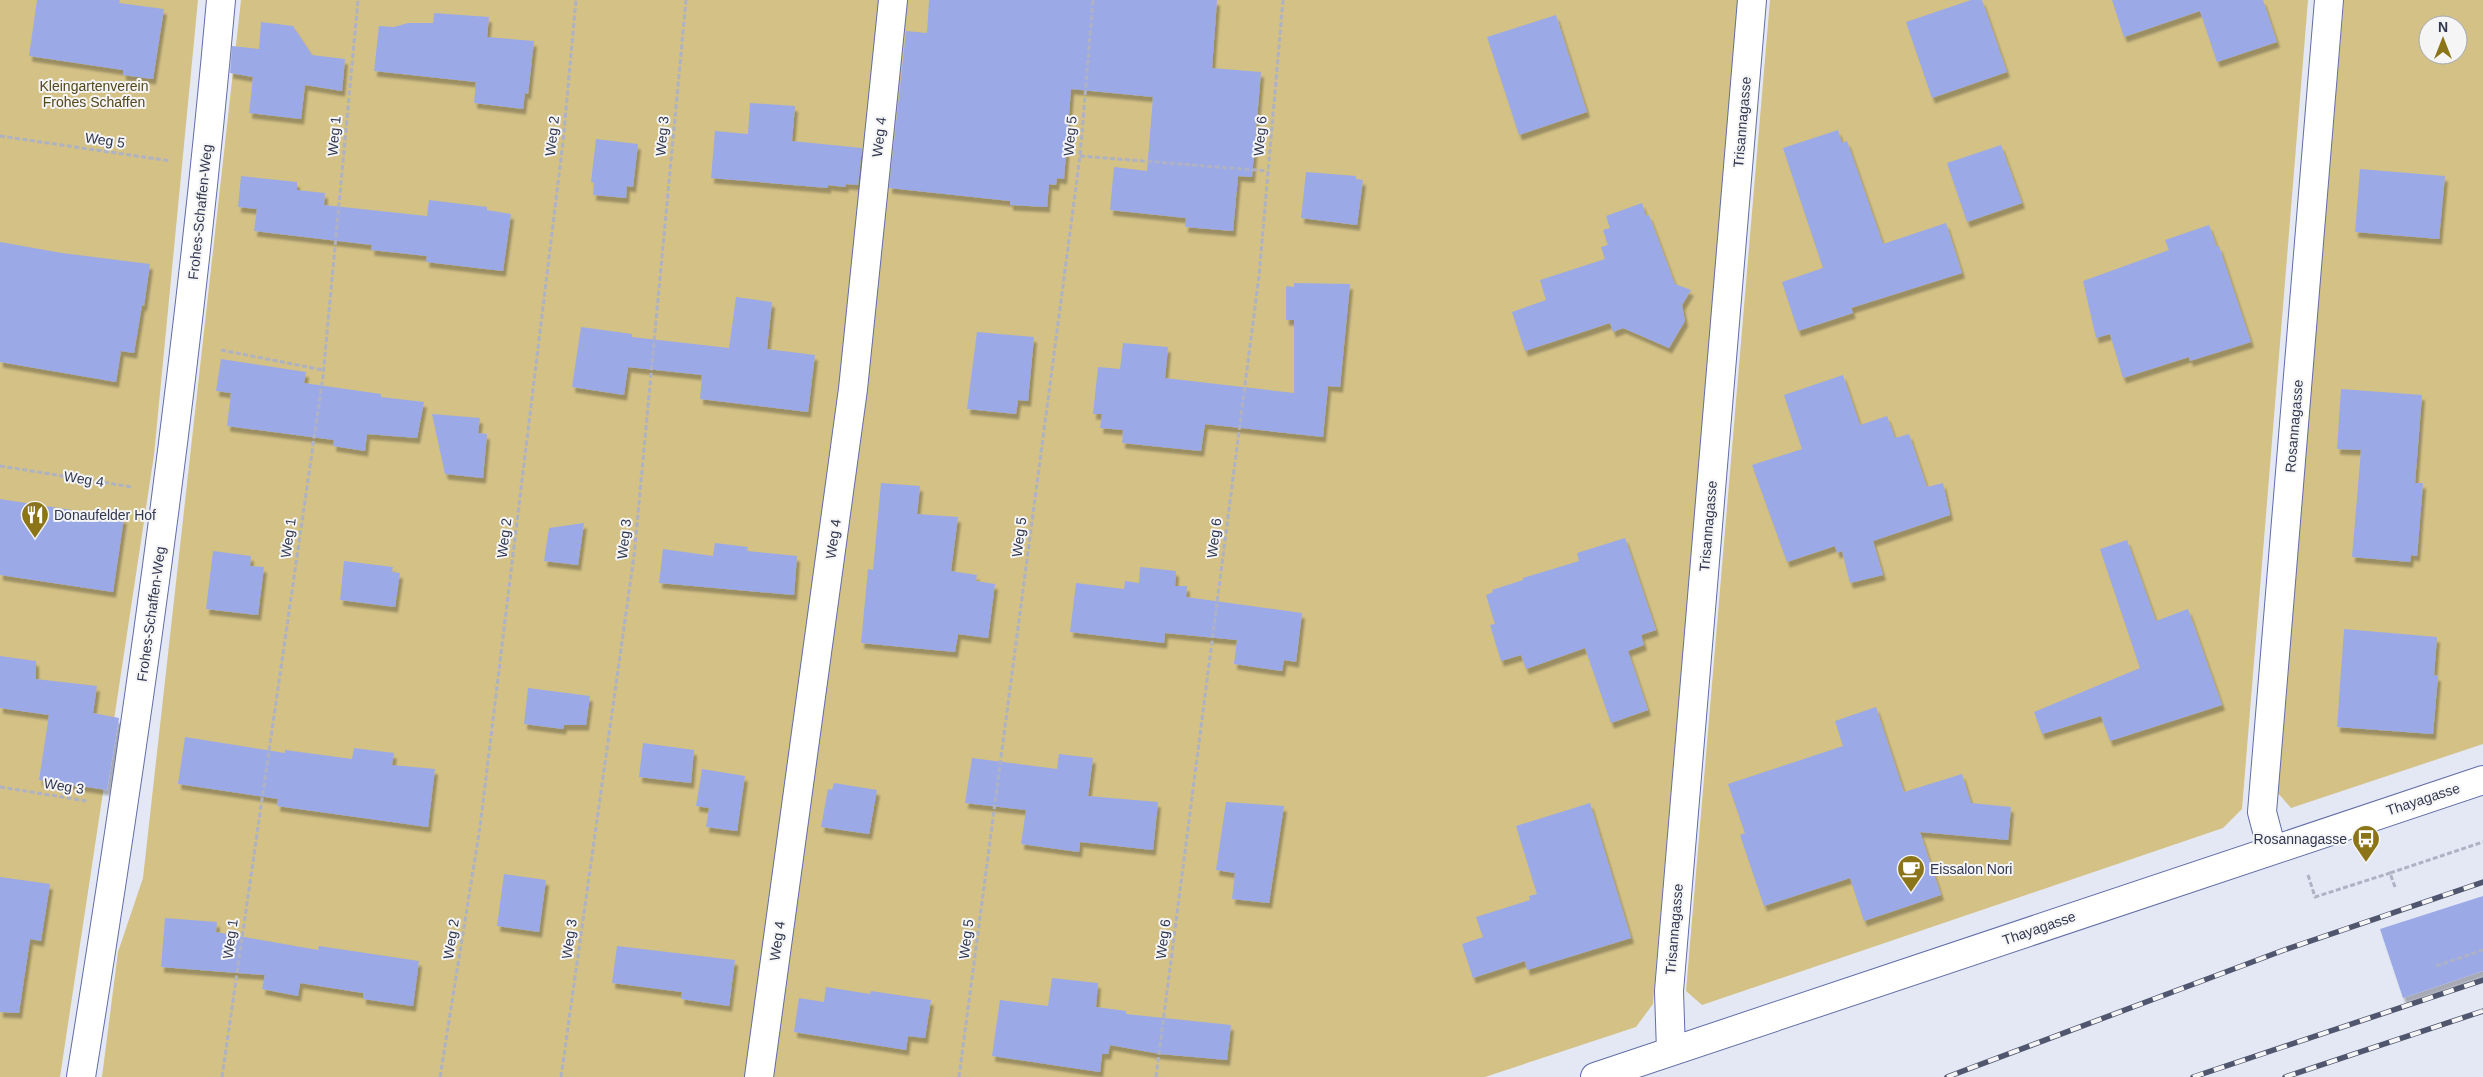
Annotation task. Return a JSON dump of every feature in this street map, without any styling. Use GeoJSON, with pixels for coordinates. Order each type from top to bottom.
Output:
{"type":"FeatureCollection","features":[{"type":"Feature","properties":{"kind":"street","name":"Frohes-Schaffen-Weg"},"geometry":{"type":"LineString","coordinates":[[82,1077],[125,807],[168,492],[206,166],[221,0]]}},
{"type":"Feature","properties":{"kind":"street","name":"Weg 4"},"geometry":{"type":"LineString","coordinates":[[759,1077],[853,389],[893,0]]}},
{"type":"Feature","properties":{"kind":"street","name":"Trisannagasse"},"geometry":{"type":"LineString","coordinates":[[1671,1051],[1669,991],[1752,0]]}},
{"type":"Feature","properties":{"kind":"street","name":"Rosannagasse"},"geometry":{"type":"LineString","coordinates":[[2272,850],[2262,812],[2329,0]]}},
{"type":"Feature","properties":{"kind":"street","name":"Thayagasse"},"geometry":{"type":"LineString","coordinates":[[1595,1077],[2483,780]]}},
{"type":"Feature","properties":{"kind":"path","name":"Weg 1"},"geometry":{"type":"LineString","coordinates":[[222,1077],[323,370],[358,0]]}},
{"type":"Feature","properties":{"kind":"path","name":"Weg 2"},"geometry":{"type":"LineString","coordinates":[[440,1077],[480,827],[563,142],[576,0]]}},
{"type":"Feature","properties":{"kind":"path","name":"Weg 3"},"geometry":{"type":"LineString","coordinates":[[561,1077],[634,556],[686,0]]}},
{"type":"Feature","properties":{"kind":"path","name":"Weg 5"},"geometry":{"type":"LineString","coordinates":[[959,1077],[1080,156],[1093,0]]}},
{"type":"Feature","properties":{"kind":"path","name":"Weg 6"},"geometry":{"type":"LineString","coordinates":[[1156,1077],[1259,276],[1283,0]]}},
{"type":"Feature","properties":{"kind":"path","name":"Weg 5"},"geometry":{"type":"LineString","coordinates":[[0,136],[206,166]]}},
{"type":"Feature","properties":{"kind":"path"},"geometry":{"type":"LineString","coordinates":[[1080,156],[1268,171]]}},
{"type":"Feature","properties":{"kind":"path"},"geometry":{"type":"LineString","coordinates":[[185,346],[223,350],[323,370]]}},
{"type":"Feature","properties":{"kind":"path","name":"Weg 4"},"geometry":{"type":"LineString","coordinates":[[0,466],[168,492]]}},
{"type":"Feature","properties":{"kind":"path","name":"Weg 3"},"geometry":{"type":"LineString","coordinates":[[0,787],[125,807]]}},
{"type":"Feature","properties":{"kind":"path"},"geometry":{"type":"LineString","coordinates":[[2330,893],[2483,842]]}},
{"type":"Feature","properties":{"kind":"path"},"geometry":{"type":"LineString","coordinates":[[2390,873],[2395,887]]}},
{"type":"Feature","properties":{"kind":"path"},"geometry":{"type":"LineString","coordinates":[[2436,966],[2483,950]]}},
{"type":"Feature","properties":{"kind":"green space","name":"Kleingartenverein Frohes Schaffen"},"geometry":{"type":"Polygon","coordinates":[[[0,0],[198,0],[154,455],[60,1077],[0,1077],[0,0]]]}},
{"type":"Feature","properties":{"kind":"green space"},"geometry":{"type":"Polygon","coordinates":[[[241,0],[1738,0],[1653,1004],[1636,1027],[1485,1077],[102,1077],[118,952],[143,878],[241,0]]]}},
{"type":"Feature","properties":{"kind":"green space"},"geometry":{"type":"Polygon","coordinates":[[[1770,0],[2308,0],[2242,809],[2223,828],[1702,1005],[1686,991],[1770,0]]]}},
{"type":"Feature","properties":{"kind":"green space"},"geometry":{"type":"Polygon","coordinates":[[[2344,0],[2483,0],[2483,744],[2291,808],[2276,791],[2344,0]]]}},
{"type":"Feature","properties":{"kind":"building"},"geometry":{"type":"Polygon","coordinates":[[[37,0],[120,0],[119,3],[164,9],[153,79],[123,75],[123,70],[29,56],[37,0]]]}},
{"type":"Feature","properties":{"kind":"building"},"geometry":{"type":"Polygon","coordinates":[[[929,0],[1217,0],[1212,68],[1261,72],[1252,177],[1238,176],[1233,231],[1185,227],[1186,218],[1110,210],[1114,167],[1147,171],[1153,97],[1071,89],[1064,179],[1057,178],[1056,185],[1049,184],[1047,207],[1010,205],[1010,201],[889,188],[906,31],[927,33],[929,0]]]}},
{"type":"Feature","properties":{"kind":"building"},"geometry":{"type":"Polygon","coordinates":[[[1971,0],[1982,0],[2007,72],[1932,98],[1906,22],[1971,0]]]}},
{"type":"Feature","properties":{"kind":"building"},"geometry":{"type":"Polygon","coordinates":[[[2112,0],[2263,0],[2277,42],[2217,62],[2200,11],[2124,37],[2112,0]]]}},
{"type":"Feature","properties":{"kind":"building"},"geometry":{"type":"Polygon","coordinates":[[[434,13],[489,17],[487,37],[534,41],[528,94],[525,93],[523,109],[474,103],[476,82],[374,71],[379,26],[394,27],[408,23],[433,23],[434,13]]]}},
{"type":"Feature","properties":{"kind":"building"},"geometry":{"type":"Polygon","coordinates":[[[1556,15],[1587,112],[1519,135],[1487,37],[1556,15]]]}},
{"type":"Feature","properties":{"kind":"building"},"geometry":{"type":"Polygon","coordinates":[[[261,22],[293,26],[312,55],[345,59],[342,91],[305,85],[301,119],[249,113],[253,77],[230,73],[232,46],[259,49],[261,22]]]}},
{"type":"Feature","properties":{"kind":"building"},"geometry":{"type":"Polygon","coordinates":[[[750,103],[795,106],[792,141],[862,148],[858,185],[846,184],[845,187],[828,185],[828,188],[711,178],[715,131],[748,134],[750,103]]]}},
{"type":"Feature","properties":{"kind":"building"},"geometry":{"type":"Polygon","coordinates":[[[1838,130],[1842,143],[1847,141],[1883,244],[1946,223],[1962,273],[1851,308],[1853,313],[1798,331],[1782,282],[1823,268],[1783,148],[1838,130]]]}},
{"type":"Feature","properties":{"kind":"building"},"geometry":{"type":"Polygon","coordinates":[[[596,139],[638,144],[633,187],[627,186],[626,198],[593,195],[594,183],[591,182],[596,139]]]}},
{"type":"Feature","properties":{"kind":"building"},"geometry":{"type":"Polygon","coordinates":[[[2001,145],[2022,203],[1967,222],[1947,163],[2001,145]]]}},
{"type":"Feature","properties":{"kind":"building"},"geometry":{"type":"Polygon","coordinates":[[[2360,169],[2445,176],[2439,239],[2355,232],[2360,169]]]}},
{"type":"Feature","properties":{"kind":"building"},"geometry":{"type":"Polygon","coordinates":[[[1306,172],[1356,176],[1356,179],[1363,180],[1357,225],[1301,218],[1306,172]]]}},
{"type":"Feature","properties":{"kind":"building"},"geometry":{"type":"Polygon","coordinates":[[[241,176],[297,182],[297,190],[325,193],[324,205],[427,216],[429,200],[487,207],[487,210],[511,214],[503,271],[426,262],[427,256],[371,250],[372,245],[254,231],[257,209],[238,207],[241,176]]]}},
{"type":"Feature","properties":{"kind":"building"},"geometry":{"type":"Polygon","coordinates":[[[1642,203],[1646,216],[1649,215],[1675,284],[1691,290],[1682,305],[1685,321],[1669,348],[1623,328],[1613,332],[1610,323],[1525,351],[1512,312],[1546,300],[1540,280],[1605,259],[1601,247],[1608,245],[1603,230],[1610,228],[1606,216],[1642,203]]]}},
{"type":"Feature","properties":{"kind":"building"},"geometry":{"type":"Polygon","coordinates":[[[2209,225],[2217,247],[2219,246],[2251,342],[2190,361],[2189,357],[2123,378],[2110,334],[2096,338],[2083,281],[2169,250],[2165,240],[2209,225]]]}},
{"type":"Feature","properties":{"kind":"building"},"geometry":{"type":"Polygon","coordinates":[[[0,242],[62,253],[150,264],[144,306],[142,305],[134,353],[121,351],[116,382],[0,362],[0,242]]]}},
{"type":"Feature","properties":{"kind":"building"},"geometry":{"type":"Polygon","coordinates":[[[1294,283],[1350,284],[1340,387],[1328,386],[1323,437],[1205,424],[1201,451],[1122,443],[1123,430],[1100,428],[1102,414],[1093,414],[1098,367],[1120,369],[1123,343],[1168,347],[1165,378],[1294,393],[1294,320],[1286,320],[1286,286],[1294,287],[1294,283]]]}},
{"type":"Feature","properties":{"kind":"building"},"geometry":{"type":"Polygon","coordinates":[[[736,297],[772,302],[767,349],[815,355],[808,412],[700,399],[702,375],[628,367],[624,395],[572,387],[581,327],[632,334],[632,337],[729,348],[736,297]]]}},
{"type":"Feature","properties":{"kind":"building"},"geometry":{"type":"Polygon","coordinates":[[[977,332],[1034,337],[1028,401],[1018,400],[1016,414],[967,409],[977,332]]]}},
{"type":"Feature","properties":{"kind":"building"},"geometry":{"type":"Polygon","coordinates":[[[221,359],[306,372],[304,383],[381,394],[381,397],[424,402],[417,438],[367,434],[365,451],[333,446],[334,440],[227,426],[231,393],[216,391],[221,359]]]}},
{"type":"Feature","properties":{"kind":"building"},"geometry":{"type":"Polygon","coordinates":[[[1843,375],[1860,425],[1887,416],[1895,438],[1909,434],[1927,487],[1943,483],[1950,515],[1873,541],[1883,575],[1850,583],[1842,551],[1837,553],[1835,546],[1787,562],[1752,465],[1802,449],[1784,395],[1843,375]]]}},
{"type":"Feature","properties":{"kind":"building"},"geometry":{"type":"Polygon","coordinates":[[[2341,389],[2422,395],[2415,483],[2423,483],[2417,556],[2411,555],[2410,562],[2352,557],[2361,450],[2337,449],[2341,389]]]}},
{"type":"Feature","properties":{"kind":"building"},"geometry":{"type":"Polygon","coordinates":[[[432,414],[480,418],[478,433],[487,434],[483,478],[445,474],[432,414]]]}},
{"type":"Feature","properties":{"kind":"building"},"geometry":{"type":"Polygon","coordinates":[[[881,483],[920,486],[917,514],[958,517],[951,571],[977,575],[976,581],[995,584],[988,638],[958,634],[955,652],[861,643],[868,569],[873,570],[881,483]]]}},
{"type":"Feature","properties":{"kind":"building"},"geometry":{"type":"Polygon","coordinates":[[[0,499],[124,518],[113,592],[0,575],[0,499]]]}},
{"type":"Feature","properties":{"kind":"building"},"geometry":{"type":"Polygon","coordinates":[[[584,523],[578,565],[544,561],[549,528],[584,523]]]}},
{"type":"Feature","properties":{"kind":"building"},"geometry":{"type":"Polygon","coordinates":[[[1625,538],[1656,630],[1641,635],[1644,645],[1628,651],[1648,710],[1611,723],[1585,648],[1526,669],[1521,655],[1501,661],[1490,625],[1495,624],[1486,595],[1493,592],[1492,590],[1523,580],[1523,578],[1579,561],[1577,553],[1625,538]]]}},
{"type":"Feature","properties":{"kind":"building"},"geometry":{"type":"Polygon","coordinates":[[[2127,540],[2156,621],[2188,609],[2222,705],[2110,741],[2101,716],[2042,734],[2034,712],[2140,668],[2100,549],[2127,540]]]}},
{"type":"Feature","properties":{"kind":"building"},"geometry":{"type":"Polygon","coordinates":[[[715,543],[748,547],[747,551],[797,556],[794,595],[659,583],[663,549],[713,556],[715,543]]]}},
{"type":"Feature","properties":{"kind":"building"},"geometry":{"type":"Polygon","coordinates":[[[213,551],[251,556],[250,566],[264,567],[258,615],[206,609],[213,551]]]}},
{"type":"Feature","properties":{"kind":"building"},"geometry":{"type":"Polygon","coordinates":[[[344,561],[393,567],[392,572],[400,573],[395,607],[340,600],[344,561]]]}},
{"type":"Feature","properties":{"kind":"building"},"geometry":{"type":"Polygon","coordinates":[[[1140,567],[1176,571],[1175,586],[1187,586],[1186,597],[1302,613],[1296,662],[1284,660],[1282,671],[1234,664],[1237,640],[1165,633],[1164,643],[1070,632],[1076,583],[1124,589],[1125,581],[1139,583],[1140,567]]]}},
{"type":"Feature","properties":{"kind":"building"},"geometry":{"type":"Polygon","coordinates":[[[2344,629],[2437,637],[2434,675],[2438,676],[2433,734],[2337,727],[2344,629]]]}},
{"type":"Feature","properties":{"kind":"building"},"geometry":{"type":"Polygon","coordinates":[[[0,656],[36,661],[36,679],[97,686],[93,713],[119,718],[107,790],[39,780],[49,715],[0,708],[0,656]]]}},
{"type":"Feature","properties":{"kind":"building"},"geometry":{"type":"Polygon","coordinates":[[[528,688],[590,696],[586,725],[564,725],[563,729],[524,724],[528,688]]]}},
{"type":"Feature","properties":{"kind":"building"},"geometry":{"type":"Polygon","coordinates":[[[1876,707],[1904,792],[1962,774],[1971,803],[2011,807],[2008,840],[1920,832],[1941,895],[1864,921],[1850,878],[1764,906],[1740,835],[1745,833],[1728,784],[1843,746],[1835,721],[1876,707]]]}},
{"type":"Feature","properties":{"kind":"building"},"geometry":{"type":"Polygon","coordinates":[[[185,737],[285,753],[285,750],[352,759],[354,748],[394,753],[392,765],[435,769],[428,827],[277,806],[278,799],[178,784],[185,737]]]}},
{"type":"Feature","properties":{"kind":"building"},"geometry":{"type":"Polygon","coordinates":[[[643,743],[694,750],[691,783],[639,777],[643,743]]]}},
{"type":"Feature","properties":{"kind":"building"},"geometry":{"type":"Polygon","coordinates":[[[1059,754],[1093,758],[1088,796],[1158,802],[1153,850],[1080,842],[1079,852],[1021,844],[1026,810],[965,803],[972,758],[1057,769],[1059,754]]]}},
{"type":"Feature","properties":{"kind":"building"},"geometry":{"type":"Polygon","coordinates":[[[702,769],[745,776],[737,831],[706,827],[709,808],[696,806],[702,769]]]}},
{"type":"Feature","properties":{"kind":"building"},"geometry":{"type":"Polygon","coordinates":[[[834,783],[877,790],[869,834],[821,827],[828,789],[832,790],[834,783]]]}},
{"type":"Feature","properties":{"kind":"building"},"geometry":{"type":"Polygon","coordinates":[[[1226,802],[1284,806],[1269,903],[1232,899],[1235,873],[1216,870],[1226,802]]]}},
{"type":"Feature","properties":{"kind":"building"},"geometry":{"type":"Polygon","coordinates":[[[1590,803],[1631,938],[1527,970],[1525,961],[1473,978],[1462,944],[1483,937],[1476,917],[1530,900],[1529,896],[1537,894],[1516,826],[1590,803]]]}},
{"type":"Feature","properties":{"kind":"building"},"geometry":{"type":"Polygon","coordinates":[[[504,874],[546,880],[539,932],[497,926],[504,874]]]}},
{"type":"Feature","properties":{"kind":"building"},"geometry":{"type":"Polygon","coordinates":[[[0,877],[50,884],[41,941],[30,939],[19,1013],[0,1012],[0,877]]]}},
{"type":"Feature","properties":{"kind":"building"},"geometry":{"type":"Polygon","coordinates":[[[2483,896],[2483,971],[2403,998],[2380,929],[2483,896]]]}},
{"type":"Feature","properties":{"kind":"building"},"geometry":{"type":"Polygon","coordinates":[[[165,918],[217,922],[216,932],[318,950],[319,946],[419,961],[413,1006],[363,999],[363,993],[300,983],[298,996],[262,989],[265,975],[161,967],[165,918]]]}},
{"type":"Feature","properties":{"kind":"building"},"geometry":{"type":"Polygon","coordinates":[[[617,946],[735,960],[729,1006],[681,999],[682,992],[612,983],[617,946]]]}},
{"type":"Feature","properties":{"kind":"building"},"geometry":{"type":"Polygon","coordinates":[[[1052,978],[1098,983],[1096,1007],[1126,1011],[1126,1014],[1231,1025],[1227,1060],[1160,1054],[1110,1045],[1108,1054],[1102,1054],[1100,1072],[992,1056],[1000,1000],[1048,1006],[1052,978]]]}},
{"type":"Feature","properties":{"kind":"building"},"geometry":{"type":"Polygon","coordinates":[[[826,987],[870,994],[871,991],[931,1000],[925,1038],[908,1036],[906,1050],[794,1032],[799,998],[824,1002],[826,987]]]}},
{"type":"Feature","properties":{"kind":"railway"},"geometry":{"type":"LineString","coordinates":[[1947,1077],[2284,950],[2483,882]]}},
{"type":"Feature","properties":{"kind":"railway"},"geometry":{"type":"LineString","coordinates":[[2193,1077],[2483,980]]}},
{"type":"Feature","properties":{"kind":"railway"},"geometry":{"type":"LineString","coordinates":[[2285,1077],[2483,1011]]}},
{"type":"Feature","properties":{"kind":"place","name":"Donaufelder Hof"},"geometry":{"type":"Point","coordinates":[35,539]}},
{"type":"Feature","properties":{"kind":"place","name":"Rosannagasse"},"geometry":{"type":"Point","coordinates":[2366,863]}},
{"type":"Feature","properties":{"kind":"place","name":"Eissalon Nori"},"geometry":{"type":"Point","coordinates":[1911,893]}}]}
